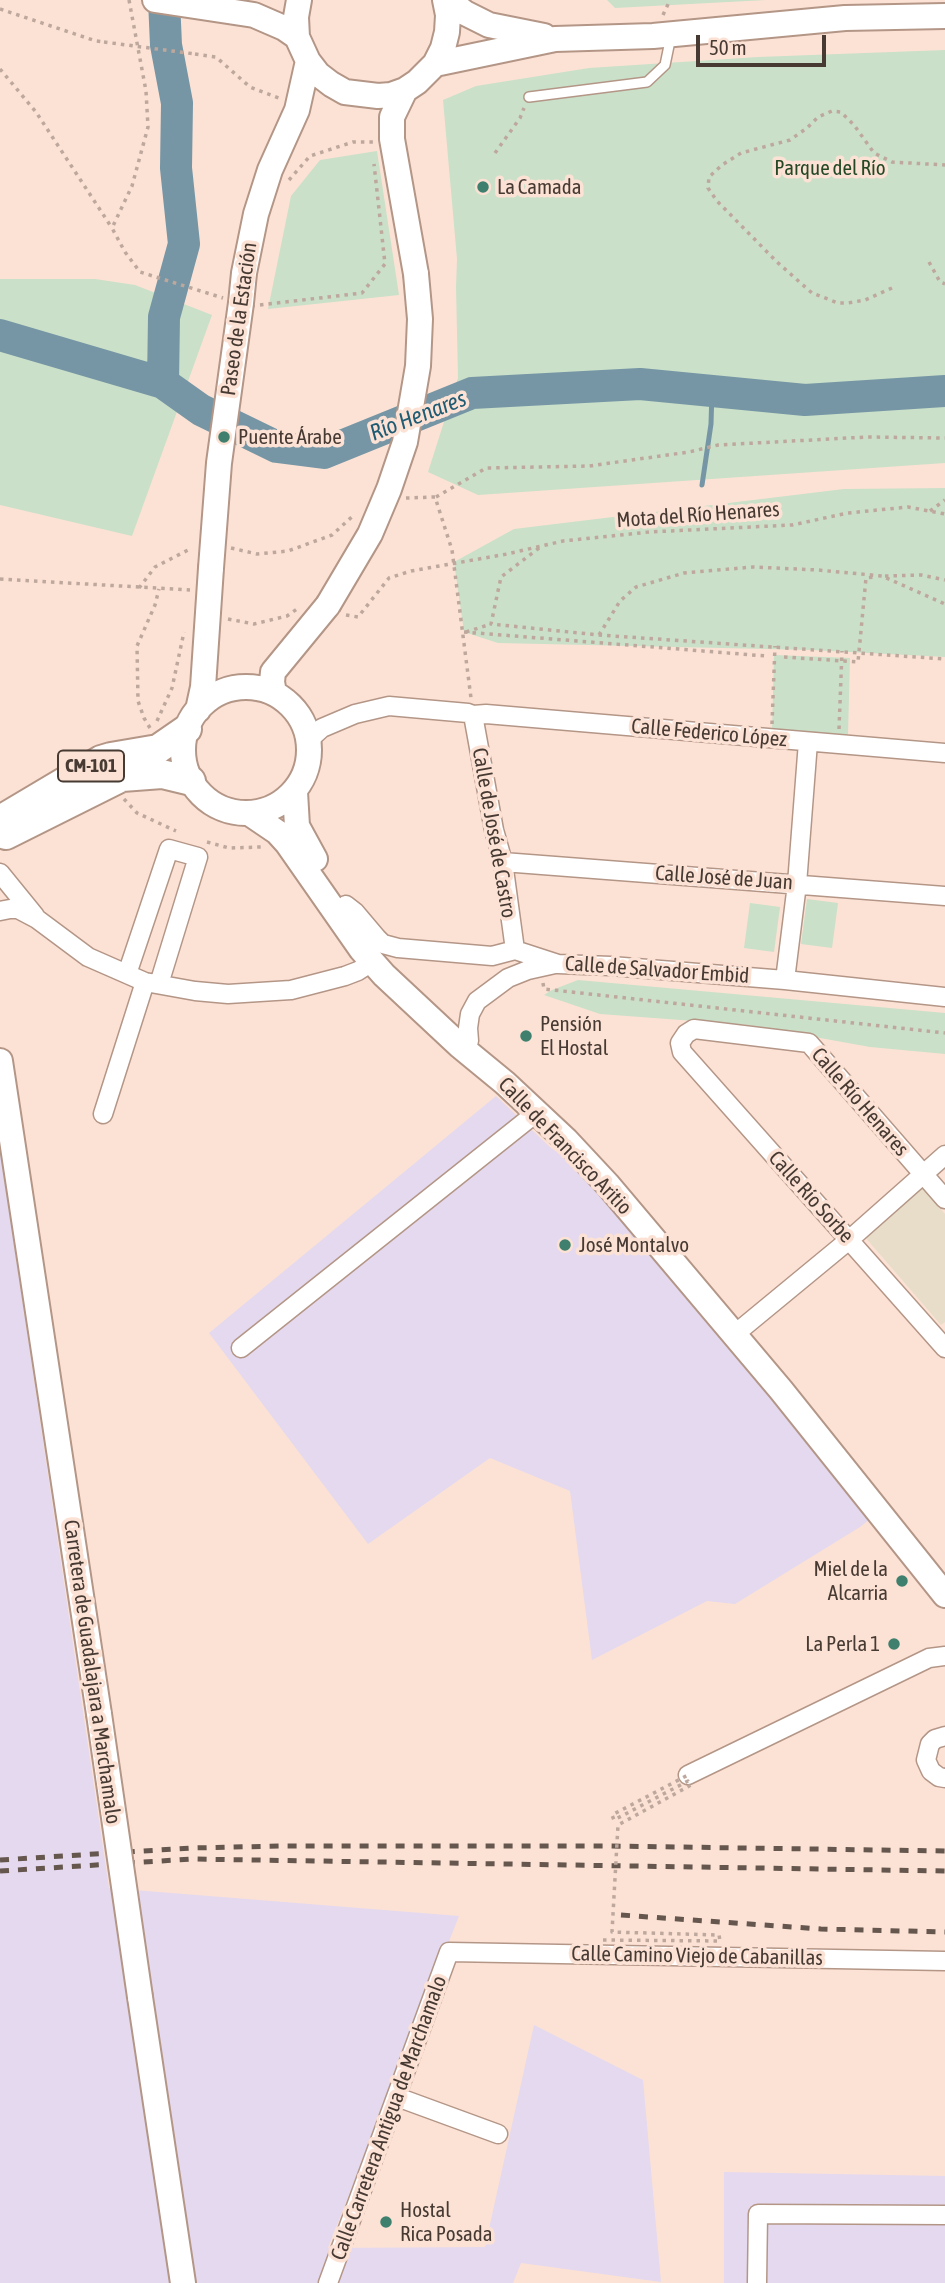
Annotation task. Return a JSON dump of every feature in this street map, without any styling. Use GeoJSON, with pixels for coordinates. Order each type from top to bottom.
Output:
{"type":"FeatureCollection","features":[{"type":"Feature","properties":{"kind":"main road"},"geometry":{"type":"LineString","coordinates":[[155,0],[254,16],[285,28],[298,37]]}},
{"type":"Feature","properties":{"kind":"main road"},"geometry":{"type":"LineString","coordinates":[[299,0],[296,17],[298,37],[307,61],[318,74],[345,92],[378,96],[405,90],[435,64],[447,32],[447,0]]}},
{"type":"Feature","properties":{"kind":"main road"},"geometry":{"type":"LineString","coordinates":[[447,0],[489,25],[555,39]]}},
{"type":"Feature","properties":{"kind":"main road"},"geometry":{"type":"LineString","coordinates":[[435,64],[555,39],[672,34],[943,10]]}},
{"type":"Feature","properties":{"kind":"main road","name":"Paseo de la Estación"},"geometry":{"type":"LineString","coordinates":[[183,720],[203,687],[208,569],[219,463],[249,304],[244,273],[256,214],[270,170],[297,110],[307,61]]}},
{"type":"Feature","properties":{"kind":"main road"},"geometry":{"type":"LineString","coordinates":[[274,693],[273,672],[328,605],[370,534],[405,442],[418,366],[420,319],[416,274],[393,139],[392,117],[405,90]]}},
{"type":"Feature","properties":{"kind":"main road"},"geometry":{"type":"LineString","coordinates":[[244,686],[274,693],[297,712],[307,731],[310,752],[306,773],[295,792],[278,805],[264,811],[236,813],[216,806],[199,792],[191,781],[183,755],[183,720],[224,690],[244,686]]}},
{"type":"Feature","properties":{"kind":"main road","name":"CM-101"},"geometry":{"type":"LineString","coordinates":[[0,820],[101,760],[158,749],[183,720]]}},
{"type":"Feature","properties":{"kind":"main road","name":"CM-101"},"geometry":{"type":"LineString","coordinates":[[0,839],[112,780],[146,774],[176,776],[191,781]]}},
{"type":"Feature","properties":{"kind":"main road"},"geometry":{"type":"LineString","coordinates":[[295,792],[296,818],[302,839],[382,956],[470,1041],[505,1083]]}},
{"type":"Feature","properties":{"kind":"main road","name":"Calle de Francisco Aritio"},"geometry":{"type":"LineString","coordinates":[[249,814],[277,832],[288,843],[372,962],[460,1046],[505,1083],[608,1185],[941,1581]]}},
{"type":"Feature","properties":{"kind":"main road"},"geometry":{"type":"LineString","coordinates":[[0,851],[47,816]]}},
{"type":"Feature","properties":{"kind":"main road","name":"Carretera de Guadalajara a Marchamalo"},"geometry":{"type":"LineString","coordinates":[[0,1062],[183,2283]]}},
{"type":"Feature","properties":{"kind":"street","name":"Calle Federico López"},"geometry":{"type":"LineString","coordinates":[[309,744],[312,737],[322,729],[389,705],[473,715],[945,753]]}},
{"type":"Feature","properties":{"kind":"street","name":"Calle de José de Castro"},"geometry":{"type":"LineString","coordinates":[[473,715],[494,830],[503,862],[515,950]]}},
{"type":"Feature","properties":{"kind":"street"},"geometry":{"type":"LineString","coordinates":[[785,980],[797,884],[808,741]]}},
{"type":"Feature","properties":{"kind":"street"},"geometry":{"type":"LineString","coordinates":[[103,1114],[198,857],[169,849],[127,974]]}},
{"type":"Feature","properties":{"kind":"street","name":"Calle José de Juan"},"geometry":{"type":"LineString","coordinates":[[503,862],[945,897]]}},
{"type":"Feature","properties":{"kind":"street"},"geometry":{"type":"LineString","coordinates":[[0,873],[37,919]]}},
{"type":"Feature","properties":{"kind":"street","name":"Calle de Salvador Embid"},"geometry":{"type":"LineString","coordinates":[[346,905],[388,946],[492,956],[515,950],[550,965],[611,966],[785,980],[945,997]]}},
{"type":"Feature","properties":{"kind":"street"},"geometry":{"type":"LineString","coordinates":[[0,911],[18,909],[37,919],[88,957],[127,974],[152,983],[228,994],[291,990],[345,976],[372,962]]}},
{"type":"Feature","properties":{"kind":"street"},"geometry":{"type":"LineString","coordinates":[[470,1041],[470,1014],[477,1001],[508,978],[550,965]]}},
{"type":"Feature","properties":{"kind":"street","name":"Calle Río Henares"},"geometry":{"type":"LineString","coordinates":[[680,1043],[686,1034],[694,1030],[809,1043],[945,1199]]}},
{"type":"Feature","properties":{"kind":"street","name":"Calle Río Sorbe"},"geometry":{"type":"LineString","coordinates":[[680,1043],[682,1052],[942,1340]]}},
{"type":"Feature","properties":{"kind":"street"},"geometry":{"type":"LineString","coordinates":[[241,1348],[536,1113]]}},
{"type":"Feature","properties":{"kind":"street"},"geometry":{"type":"LineString","coordinates":[[735,1334],[849,1240],[945,1155]]}},
{"type":"Feature","properties":{"kind":"street"},"geometry":{"type":"LineString","coordinates":[[688,1775],[929,1658],[945,1656]]}},
{"type":"Feature","properties":{"kind":"street"},"geometry":{"type":"LineString","coordinates":[[945,1736],[930,1744],[926,1752],[931,1771],[945,1778]]}},
{"type":"Feature","properties":{"kind":"street","name":"Calle Camino Viejo de Cabanillas"},"geometry":{"type":"LineString","coordinates":[[449,1952],[945,1961]]}},
{"type":"Feature","properties":{"kind":"street","name":"Calle Carretera Antigua de Marchamalo"},"geometry":{"type":"LineString","coordinates":[[328,2283],[449,1952]]}},
{"type":"Feature","properties":{"kind":"street"},"geometry":{"type":"LineString","coordinates":[[397,2097],[498,2134]]}},
{"type":"Feature","properties":{"kind":"street"},"geometry":{"type":"LineString","coordinates":[[757,2283],[758,2214],[945,2215]]}},
{"type":"Feature","properties":{"kind":"lane"},"geometry":{"type":"LineString","coordinates":[[529,97],[647,82],[665,65],[672,34]]}},
{"type":"Feature","properties":{"kind":"path"},"geometry":{"type":"LineString","coordinates":[[112,228],[132,186],[148,127],[146,91],[129,0]]}},
{"type":"Feature","properties":{"kind":"path"},"geometry":{"type":"LineString","coordinates":[[0,9],[96,41],[216,57],[250,87],[291,103]]}},
{"type":"Feature","properties":{"kind":"path"},"geometry":{"type":"LineString","coordinates":[[0,69],[36,112],[140,272],[249,304],[362,293],[385,264],[372,155]]}},
{"type":"Feature","properties":{"kind":"path"},"geometry":{"type":"LineString","coordinates":[[495,153],[520,118],[529,97]]}},
{"type":"Feature","properties":{"kind":"path"},"geometry":{"type":"LineString","coordinates":[[892,288],[865,300],[848,303],[838,303],[812,293],[717,201],[708,188],[709,177],[741,153],[790,140],[818,117],[832,111],[841,112],[874,153],[883,158],[892,162],[945,165]]}},
{"type":"Feature","properties":{"kind":"path"},"geometry":{"type":"LineString","coordinates":[[286,183],[310,156],[353,142],[371,143],[393,139]]}},
{"type":"Feature","properties":{"kind":"path"},"geometry":{"type":"LineString","coordinates":[[929,262],[940,282],[945,284]]}},
{"type":"Feature","properties":{"kind":"path"},"geometry":{"type":"LineString","coordinates":[[397,497],[435,498],[486,468],[589,466],[689,452],[718,445],[867,437],[945,438]]}},
{"type":"Feature","properties":{"kind":"path"},"geometry":{"type":"LineString","coordinates":[[435,498],[454,562],[473,715]]}},
{"type":"Feature","properties":{"kind":"path"},"geometry":{"type":"LineString","coordinates":[[930,511],[945,500]]}},
{"type":"Feature","properties":{"kind":"path","name":"Mota del Río Henares"},"geometry":{"type":"LineString","coordinates":[[328,605],[341,614],[358,617],[389,578],[454,562],[507,554],[563,541],[649,532],[792,525],[848,513],[908,507],[945,514]]}},
{"type":"Feature","properties":{"kind":"path"},"geometry":{"type":"LineString","coordinates":[[230,547],[257,554],[288,551],[332,535],[357,512]]}},
{"type":"Feature","properties":{"kind":"path"},"geometry":{"type":"LineString","coordinates":[[491,624],[502,577],[541,546]]}},
{"type":"Feature","properties":{"kind":"path"},"geometry":{"type":"LineString","coordinates":[[0,579],[139,588],[159,589],[208,569],[191,548],[155,567],[139,588]]}},
{"type":"Feature","properties":{"kind":"path"},"geometry":{"type":"LineString","coordinates":[[599,635],[620,601],[636,587],[684,573],[753,567],[882,576],[921,575],[945,580]]}},
{"type":"Feature","properties":{"kind":"path"},"geometry":{"type":"LineString","coordinates":[[784,657],[858,662],[866,578],[882,576],[945,604]]}},
{"type":"Feature","properties":{"kind":"path"},"geometry":{"type":"LineString","coordinates":[[153,733],[138,701],[137,646],[159,589]]}},
{"type":"Feature","properties":{"kind":"path"},"geometry":{"type":"LineString","coordinates":[[223,618],[254,624],[265,622],[287,616],[315,595],[328,605]]}},
{"type":"Feature","properties":{"kind":"path"},"geometry":{"type":"LineString","coordinates":[[183,720],[155,725],[172,688],[186,624]]}},
{"type":"Feature","properties":{"kind":"path"},"geometry":{"type":"LineString","coordinates":[[464,632],[491,624],[599,635],[945,659]]}},
{"type":"Feature","properties":{"kind":"path"},"geometry":{"type":"LineString","coordinates":[[464,632],[766,656]]}},
{"type":"Feature","properties":{"kind":"path"},"geometry":{"type":"LineString","coordinates":[[772,739],[775,646]]}},
{"type":"Feature","properties":{"kind":"path"},"geometry":{"type":"LineString","coordinates":[[838,744],[842,651]]}},
{"type":"Feature","properties":{"kind":"path"},"geometry":{"type":"LineString","coordinates":[[112,780],[137,813],[184,835]]}},
{"type":"Feature","properties":{"kind":"path"},"geometry":{"type":"LineString","coordinates":[[206,842],[229,848],[272,847]]}},
{"type":"Feature","properties":{"kind":"path"},"geometry":{"type":"LineString","coordinates":[[550,965],[544,989],[945,1033]]}},
{"type":"Feature","properties":{"kind":"path"},"geometry":{"type":"LineString","coordinates":[[603,1940],[720,1941],[719,1935],[612,1932],[618,1825],[691,1785],[688,1781],[614,1820],[612,1815],[688,1775]]}},
{"type":"Feature","properties":{"kind":"shaded area"},"geometry":{"type":"Polygon","coordinates":[[[496,1096],[551,1148],[608,1185],[879,1512],[860,1527],[735,1604],[707,1601],[592,1660],[570,1491],[490,1458],[368,1544],[209,1333],[496,1096]]]}},
{"type":"Feature","properties":{"kind":"shaded area"},"geometry":{"type":"Polygon","coordinates":[[[0,1149],[109,1888],[459,1916],[328,2248],[485,2247],[534,2025],[643,2080],[661,2282],[521,2263],[513,2283],[0,2283],[0,1149]]]}},
{"type":"Feature","properties":{"kind":"shaded area"},"geometry":{"type":"Polygon","coordinates":[[[921,1187],[945,1214],[945,1322],[941,1325],[864,1236],[921,1187]]]}},
{"type":"Feature","properties":{"kind":"shaded area"},"geometry":{"type":"Polygon","coordinates":[[[724,2172],[945,2176],[945,2283],[724,2283],[724,2172]]]}},
{"type":"Feature","properties":{"kind":"green space"},"geometry":{"type":"Polygon","coordinates":[[[607,0],[766,0],[615,8],[607,0]]]}},
{"type":"Feature","properties":{"kind":"green space","name":"Parque del Río"},"geometry":{"type":"Polygon","coordinates":[[[945,50],[945,463],[478,495],[428,472],[458,378],[457,259],[443,100],[476,86],[589,68],[758,57],[945,50]]]}},
{"type":"Feature","properties":{"kind":"green space"},"geometry":{"type":"Polygon","coordinates":[[[377,151],[399,295],[268,309],[291,196],[320,160],[377,151]]]}},
{"type":"Feature","properties":{"kind":"green space"},"geometry":{"type":"Polygon","coordinates":[[[0,279],[95,279],[135,285],[212,315],[132,536],[0,505],[0,279]]]}},
{"type":"Feature","properties":{"kind":"green space"},"geometry":{"type":"Polygon","coordinates":[[[945,488],[945,657],[811,650],[498,643],[464,632],[454,562],[514,529],[844,489],[945,488]]]}},
{"type":"Feature","properties":{"kind":"green space"},"geometry":{"type":"Polygon","coordinates":[[[774,655],[850,658],[848,735],[772,732],[774,655]]]}},
{"type":"Feature","properties":{"kind":"green space"},"geometry":{"type":"Polygon","coordinates":[[[807,899],[838,903],[832,948],[801,944],[807,899]]]}},
{"type":"Feature","properties":{"kind":"green space"},"geometry":{"type":"Polygon","coordinates":[[[750,903],[780,907],[774,952],[744,948],[750,903]]]}},
{"type":"Feature","properties":{"kind":"green space"},"geometry":{"type":"Polygon","coordinates":[[[578,980],[945,1013],[945,1054],[870,1047],[748,1025],[600,1014],[544,995],[578,980]]]}},
{"type":"Feature","properties":{"kind":"waterway"},"geometry":{"type":"LineString","coordinates":[[163,383],[164,317],[184,244],[176,168],[177,103],[166,45],[164,0]]}},
{"type":"Feature","properties":{"kind":"waterway","name":"Río Henares"},"geometry":{"type":"LineString","coordinates":[[0,335],[163,383],[201,410],[277,447],[324,453],[472,393],[640,384],[805,400],[945,391]]}},
{"type":"Feature","properties":{"kind":"waterway"},"geometry":{"type":"LineString","coordinates":[[702,485],[711,424],[712,391]]}},
{"type":"Feature","properties":{"kind":"railway"},"geometry":{"type":"LineString","coordinates":[[0,1860],[191,1848],[281,1846],[611,1846],[945,1851]]}},
{"type":"Feature","properties":{"kind":"railway"},"geometry":{"type":"LineString","coordinates":[[0,1871],[192,1859],[945,1871]]}},
{"type":"Feature","properties":{"kind":"railway"},"geometry":{"type":"LineString","coordinates":[[621,1915],[821,1929],[945,1932]]}},
{"type":"Feature","properties":{"kind":"place","name":"La Camada"},"geometry":{"type":"Point","coordinates":[483,187]}},
{"type":"Feature","properties":{"kind":"place","name":"Puente Árabe"},"geometry":{"type":"Point","coordinates":[224,437]}},
{"type":"Feature","properties":{"kind":"place","name":"Pensión El Hostal"},"geometry":{"type":"Point","coordinates":[526,1036]}},
{"type":"Feature","properties":{"kind":"place","name":"José Montalvo"},"geometry":{"type":"Point","coordinates":[565,1245]}},
{"type":"Feature","properties":{"kind":"place","name":"Miel de la Alcarria"},"geometry":{"type":"Point","coordinates":[902,1581]}},
{"type":"Feature","properties":{"kind":"place","name":"La Perla 1"},"geometry":{"type":"Point","coordinates":[894,1644]}},
{"type":"Feature","properties":{"kind":"place","name":"Hostal Rica Posada"},"geometry":{"type":"Point","coordinates":[386,2222]}}]}
